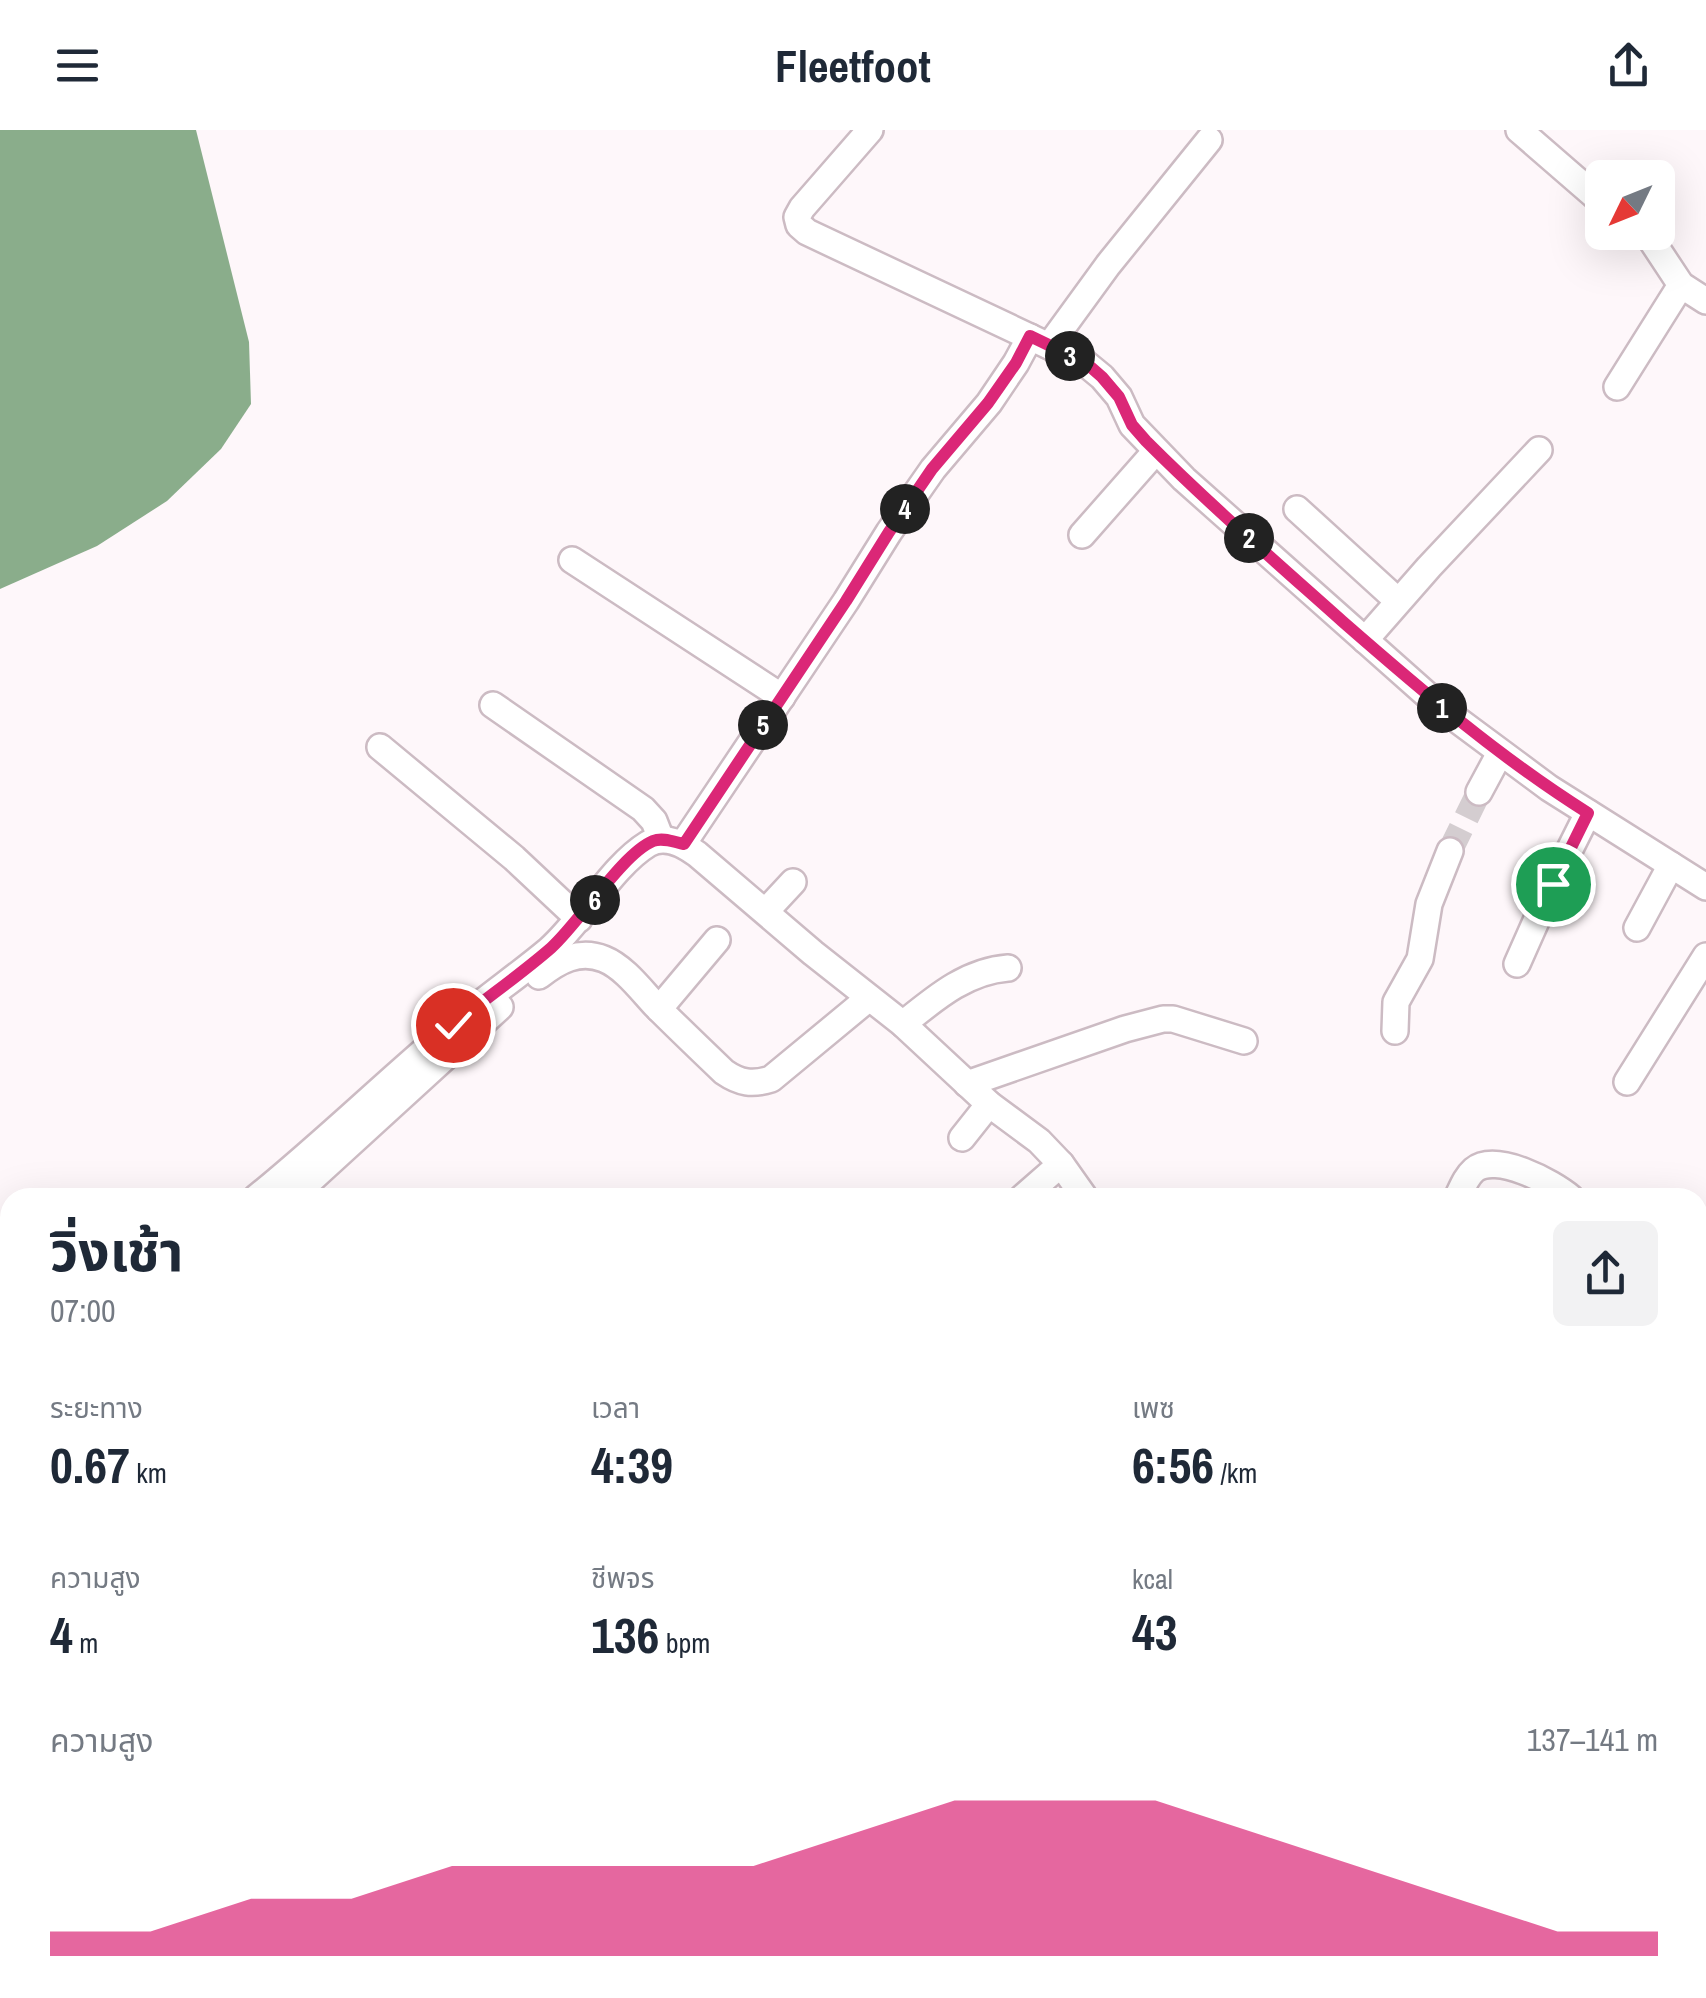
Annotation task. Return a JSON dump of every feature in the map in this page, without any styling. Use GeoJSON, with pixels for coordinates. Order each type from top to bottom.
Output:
{"type":"FeatureCollection","features":[{"type":"Feature","properties":{"kind":"street"},"geometry":{"type":"LineString","coordinates":[[870,130],[802,208],[797,218],[806,232],[1086,363],[1119,397],[1132,425],[1156,451],[1444,710],[1588,813],[1706,887]]}},
{"type":"Feature","properties":{"kind":"street"},"geometry":{"type":"LineString","coordinates":[[1518,130],[1585,187]]}},
{"type":"Feature","properties":{"kind":"street"},"geometry":{"type":"LineString","coordinates":[[672,842],[782,697],[932,469],[1016,363],[1108,264],[1209,140]]}},
{"type":"Feature","properties":{"kind":"street"},"geometry":{"type":"LineString","coordinates":[[1658,250],[1681,285],[1706,301]]}},
{"type":"Feature","properties":{"kind":"street"},"geometry":{"type":"LineString","coordinates":[[1618,387],[1681,285]]}},
{"type":"Feature","properties":{"kind":"street"},"geometry":{"type":"LineString","coordinates":[[1365,640],[1540,450]]}},
{"type":"Feature","properties":{"kind":"street"},"geometry":{"type":"LineString","coordinates":[[1082,534],[1156,451]]}},
{"type":"Feature","properties":{"kind":"street"},"geometry":{"type":"LineString","coordinates":[[1298,509],[1398,601]]}},
{"type":"Feature","properties":{"kind":"street"},"geometry":{"type":"LineString","coordinates":[[572,560],[782,697]]}},
{"type":"Feature","properties":{"kind":"street"},"geometry":{"type":"LineString","coordinates":[[493,705],[643,809],[672,842],[766,911],[903,1024],[989,1104],[1040,1141],[1078,1188]]}},
{"type":"Feature","properties":{"kind":"street"},"geometry":{"type":"LineString","coordinates":[[380,748],[514,858],[580,919]]}},
{"type":"Feature","properties":{"kind":"street"},"geometry":{"type":"LineString","coordinates":[[1479,792],[1500,753]]}},
{"type":"Feature","properties":{"kind":"street"},"geometry":{"type":"LineString","coordinates":[[1517,964],[1588,813]]}},
{"type":"Feature","properties":{"kind":"street"},"geometry":{"type":"LineString","coordinates":[[268,1188],[453,1025],[549,950],[626,862],[650,842],[672,842]]}},
{"type":"Feature","properties":{"kind":"street"},"geometry":{"type":"LineString","coordinates":[[1394,1031],[1396,1002],[1420,958],[1429,904],[1450,851]]}},
{"type":"Feature","properties":{"kind":"street"},"geometry":{"type":"LineString","coordinates":[[1637,928],[1671,865]]}},
{"type":"Feature","properties":{"kind":"street"},"geometry":{"type":"LineString","coordinates":[[766,911],[793,882]]}},
{"type":"Feature","properties":{"kind":"street"},"geometry":{"type":"LineString","coordinates":[[659,1009],[716,940]]}},
{"type":"Feature","properties":{"kind":"street"},"geometry":{"type":"LineString","coordinates":[[301,1188],[502,1006],[564,958],[584,955],[602,958],[616,966],[724,1072],[736,1080],[756,1084],[771,1079],[869,998]]}},
{"type":"Feature","properties":{"kind":"street"},"geometry":{"type":"LineString","coordinates":[[1627,1082],[1706,956]]}},
{"type":"Feature","properties":{"kind":"street"},"geometry":{"type":"LineString","coordinates":[[903,1024],[964,980],[989,969],[1008,968]]}},
{"type":"Feature","properties":{"kind":"street"},"geometry":{"type":"LineString","coordinates":[[967,1084],[1163,1018],[1244,1041]]}},
{"type":"Feature","properties":{"kind":"street"},"geometry":{"type":"LineString","coordinates":[[962,1138],[989,1104]]}},
{"type":"Feature","properties":{"kind":"street"},"geometry":{"type":"LineString","coordinates":[[1033,1188],[1061,1164]]}},
{"type":"Feature","properties":{"kind":"street"},"geometry":{"type":"LineString","coordinates":[[1462,1188],[1476,1168],[1488,1164],[1536,1174],[1556,1188]]}},
{"type":"Feature","properties":{"kind":"shaded area"},"geometry":{"type":"Polygon","coordinates":[[[0,130],[196,130],[249,342],[251,404],[221,449],[167,501],[97,546],[0,589],[0,130]]]}},
{"type":"Feature","properties":{"kind":"tunnel"},"geometry":{"type":"LineString","coordinates":[[1450,851],[1479,792]]}},
{"type":"Feature","properties":{"kind":"route"},"geometry":{"type":"LineString","coordinates":[[453,1025],[549,950],[626,862],[650,842],[661,839],[684,844],[889,532],[932,469],[988,403],[1030,336],[1086,363],[1119,397],[1132,425],[1146,441],[1274,560],[1444,710],[1588,813],[1553,884]]}}]}
